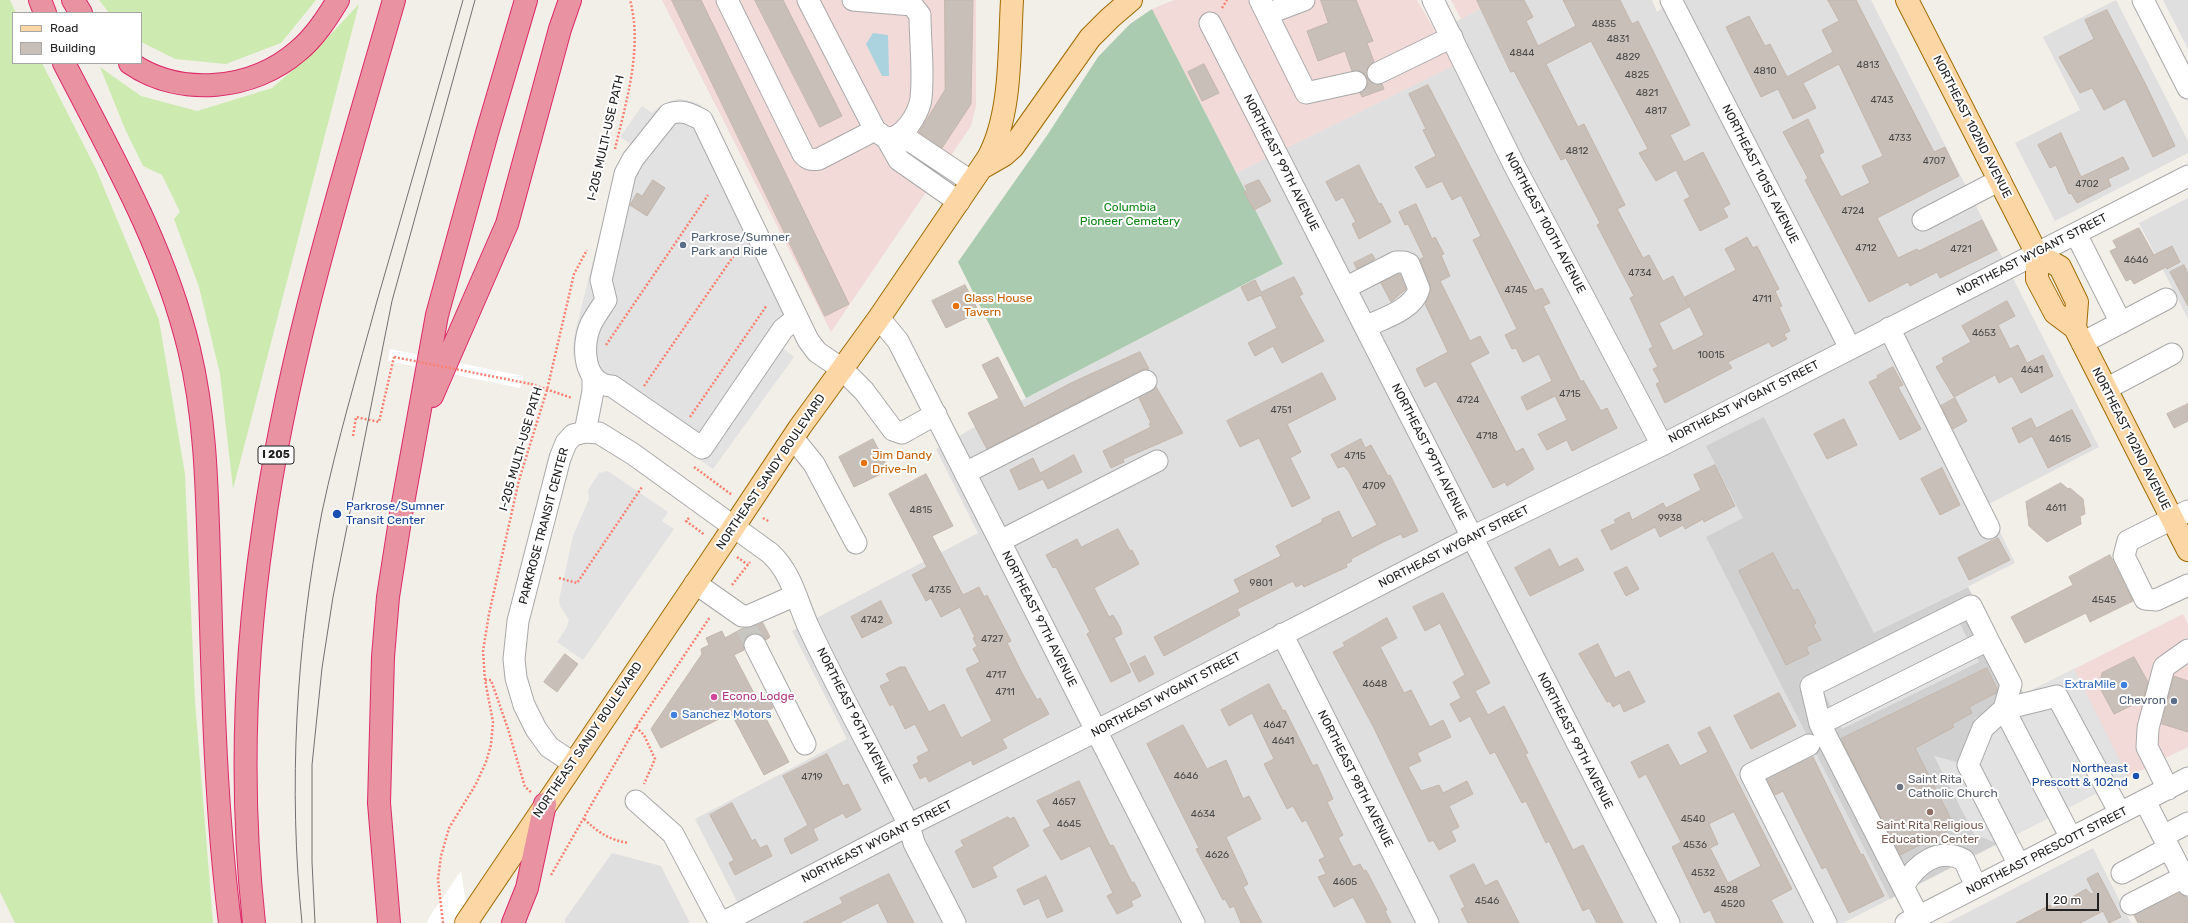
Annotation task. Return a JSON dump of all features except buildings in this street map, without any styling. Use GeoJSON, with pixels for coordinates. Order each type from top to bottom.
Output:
{"type":"FeatureCollection","features":[{"type":"Feature","properties":{"kind":"highway"},"geometry":{"type":"LineString","coordinates":[[40,0],[45,12]]}},
{"type":"Feature","properties":{"kind":"highway"},"geometry":{"type":"LineString","coordinates":[[73,0],[79,12]]}},
{"type":"Feature","properties":{"kind":"highway"},"geometry":{"type":"LineString","coordinates":[[132,64],[148,73],[179,83],[211,86],[243,81],[273,68],[299,50],[321,26],[338,0]]}},
{"type":"Feature","properties":{"kind":"highway","name":"I 205"},"geometry":{"type":"LineString","coordinates":[[254,923],[247,804],[246,725],[250,646],[263,531],[286,404],[304,328],[333,216],[394,0]]}},
{"type":"Feature","properties":{"kind":"highway"},"geometry":{"type":"LineString","coordinates":[[389,923],[379,803],[383,657],[390,590],[437,315],[487,133],[526,0]]}},
{"type":"Feature","properties":{"kind":"highway"},"geometry":{"type":"LineString","coordinates":[[416,431],[507,224],[560,29],[570,0]]}},
{"type":"Feature","properties":{"kind":"highway"},"geometry":{"type":"LineString","coordinates":[[65,64],[132,194],[157,249],[184,327],[195,377],[205,467],[218,790],[230,923]]}},
{"type":"Feature","properties":{"kind":"highway"},"geometry":{"type":"LineString","coordinates":[[513,923],[527,888],[545,804]]}},
{"type":"Feature","properties":{"kind":"main road","name":"NORTHEAST SANDY BOULEVARD"},"geometry":{"type":"LineString","coordinates":[[467,921],[793,438],[879,318],[959,202],[998,140],[1004,117],[1012,0]]}},
{"type":"Feature","properties":{"kind":"main road"},"geometry":{"type":"LineString","coordinates":[[977,175],[1013,147],[1090,38],[1131,0]]}},
{"type":"Feature","properties":{"kind":"main road","name":"NORTHEAST 102ND AVENUE"},"geometry":{"type":"LineString","coordinates":[[1907,0],[2037,254]]}},
{"type":"Feature","properties":{"kind":"main road"},"geometry":{"type":"LineString","coordinates":[[2037,254],[2060,267],[2078,302],[2078,335]]}},
{"type":"Feature","properties":{"kind":"main road","name":"NORTHEAST 102ND AVENUE"},"geometry":{"type":"LineString","coordinates":[[2078,335],[2106,389],[2180,515],[2188,550]]}},
{"type":"Feature","properties":{"kind":"street"},"geometry":{"type":"LineString","coordinates":[[727,0],[803,154],[811,160],[819,159],[887,134],[913,119],[921,100],[920,15],[912,5],[853,0]]}},
{"type":"Feature","properties":{"kind":"street"},"geometry":{"type":"LineString","coordinates":[[1304,0],[1263,7],[1306,93],[1356,82]]}},
{"type":"Feature","properties":{"kind":"street","name":"NORTHEAST 100TH AVENUE"},"geometry":{"type":"LineString","coordinates":[[1433,0],[1514,165],[1662,445]]}},
{"type":"Feature","properties":{"kind":"street","name":"NORTHEAST 101ST AVENUE"},"geometry":{"type":"LineString","coordinates":[[1671,0],[1850,348]]}},
{"type":"Feature","properties":{"kind":"street"},"geometry":{"type":"LineString","coordinates":[[2143,0],[2188,88]]}},
{"type":"Feature","properties":{"kind":"street"},"geometry":{"type":"LineString","coordinates":[[814,1],[887,134],[899,160],[959,202]]}},
{"type":"Feature","properties":{"kind":"street","name":"NORTHEAST 99TH AVENUE"},"geometry":{"type":"LineString","coordinates":[[1210,23],[1669,923]]}},
{"type":"Feature","properties":{"kind":"street"},"geometry":{"type":"LineString","coordinates":[[1378,73],[1452,37]]}},
{"type":"Feature","properties":{"kind":"street"},"geometry":{"type":"LineString","coordinates":[[797,318],[783,329],[702,448],[598,375],[586,344],[591,325],[606,300],[601,280],[624,174],[623,158],[670,114],[678,111],[688,112],[702,120],[797,318],[808,340],[817,352],[842,369],[864,391],[893,430],[902,433],[936,414]]}},
{"type":"Feature","properties":{"kind":"street"},"geometry":{"type":"LineString","coordinates":[[887,134],[977,175]]}},
{"type":"Feature","properties":{"kind":"street","name":"NORTHEAST WYGANT STREET"},"geometry":{"type":"LineString","coordinates":[[721,923],[909,825],[1096,731],[1472,537],[1662,445],[2188,176]]}},
{"type":"Feature","properties":{"kind":"street"},"geometry":{"type":"LineString","coordinates":[[1923,220],[2000,180]]}},
{"type":"Feature","properties":{"kind":"street"},"geometry":{"type":"LineString","coordinates":[[2076,234],[2121,323]]}},
{"type":"Feature","properties":{"kind":"street"},"geometry":{"type":"LineString","coordinates":[[1345,288],[1396,262],[1409,264],[1420,289],[1417,297],[1409,305],[1365,327]]}},
{"type":"Feature","properties":{"kind":"street"},"geometry":{"type":"LineString","coordinates":[[2078,335],[2121,323],[2166,299]]}},
{"type":"Feature","properties":{"kind":"street","name":"NORTHEAST 97TH AVENUE"},"geometry":{"type":"LineString","coordinates":[[879,318],[898,341],[1194,923]]}},
{"type":"Feature","properties":{"kind":"street"},"geometry":{"type":"LineString","coordinates":[[1889,328],[1989,528]]}},
{"type":"Feature","properties":{"kind":"street"},"geometry":{"type":"LineString","coordinates":[[2106,389],[2172,354]]}},
{"type":"Feature","properties":{"kind":"street"},"geometry":{"type":"LineString","coordinates":[[598,375],[593,391],[585,432],[599,433],[633,454],[733,527]]}},
{"type":"Feature","properties":{"kind":"street"},"geometry":{"type":"LineString","coordinates":[[965,473],[1146,381]]}},
{"type":"Feature","properties":{"kind":"street","name":"PARKROSE TRANSIT CENTER"},"geometry":{"type":"LineString","coordinates":[[573,763],[549,747],[536,729],[524,705],[516,678],[514,660],[518,621],[560,458],[566,443],[573,435],[585,432]]}},
{"type":"Feature","properties":{"kind":"street"},"geometry":{"type":"LineString","coordinates":[[793,438],[814,464],[856,543]]}},
{"type":"Feature","properties":{"kind":"street"},"geometry":{"type":"LineString","coordinates":[[1000,541],[1157,461]]}},
{"type":"Feature","properties":{"kind":"street"},"geometry":{"type":"LineString","coordinates":[[2180,515],[2128,541],[2124,556],[2145,599],[2156,600],[2188,585]]}},
{"type":"Feature","properties":{"kind":"street","name":"NORTHEAST 96TH AVENUE"},"geometry":{"type":"LineString","coordinates":[[733,527],[780,563],[796,595],[808,627],[909,825],[914,843],[955,923]]}},
{"type":"Feature","properties":{"kind":"street"},"geometry":{"type":"LineString","coordinates":[[695,583],[721,601],[744,622],[748,616],[796,595]]}},
{"type":"Feature","properties":{"kind":"street"},"geometry":{"type":"LineString","coordinates":[[1912,920],[1903,887],[1820,724],[1811,686],[1971,606],[2011,684],[2004,709],[2071,838]]}},
{"type":"Feature","properties":{"kind":"street","name":"NORTHEAST 98TH AVENUE"},"geometry":{"type":"LineString","coordinates":[[1282,634],[1428,923]]}},
{"type":"Feature","properties":{"kind":"street"},"geometry":{"type":"LineString","coordinates":[[1820,724],[1988,640]]}},
{"type":"Feature","properties":{"kind":"street"},"geometry":{"type":"LineString","coordinates":[[756,645],[805,744]]}},
{"type":"Feature","properties":{"kind":"street"},"geometry":{"type":"LineString","coordinates":[[2168,789],[2147,747],[2148,728],[2164,667],[2188,650]]}},
{"type":"Feature","properties":{"kind":"street"},"geometry":{"type":"LineString","coordinates":[[2019,865],[1968,765],[1983,728],[2004,709],[2057,696],[2120,813]]}},
{"type":"Feature","properties":{"kind":"street"},"geometry":{"type":"LineString","coordinates":[[1809,745],[1751,774],[1826,923]]}},
{"type":"Feature","properties":{"kind":"street","name":"NORTHEAST PRESCOTT STREET"},"geometry":{"type":"LineString","coordinates":[[1912,920],[2188,778]]}},
{"type":"Feature","properties":{"kind":"street"},"geometry":{"type":"LineString","coordinates":[[636,801],[673,834],[721,923]]}},
{"type":"Feature","properties":{"kind":"street"},"geometry":{"type":"LineString","coordinates":[[2131,904],[2186,881],[2145,801]]}},
{"type":"Feature","properties":{"kind":"street"},"geometry":{"type":"LineString","coordinates":[[2122,873],[2166,842],[2188,823]]}},
{"type":"Feature","properties":{"kind":"street"},"geometry":{"type":"LineString","coordinates":[[1903,887],[1910,874],[1917,866],[1939,856],[1950,855],[1964,860],[1976,886]]}},
{"type":"Feature","properties":{"kind":"path","name":"I-205 MULTI-USE PATH"},"geometry":{"type":"LineString","coordinates":[[623,158],[634,49],[633,11],[630,0]]}},
{"type":"Feature","properties":{"kind":"path"},"geometry":{"type":"LineString","coordinates":[[598,375],[600,354],[708,195]]}},
{"type":"Feature","properties":{"kind":"path","name":"I-205 MULTI-USE PATH"},"geometry":{"type":"LineString","coordinates":[[443,923],[438,879],[441,856],[449,828],[476,784],[486,762],[491,745],[493,722],[483,651],[489,614],[519,480],[547,390],[574,274],[588,245]]}},
{"type":"Feature","properties":{"kind":"path"},"geometry":{"type":"LineString","coordinates":[[634,401],[737,251]]}},
{"type":"Feature","properties":{"kind":"path"},"geometry":{"type":"LineString","coordinates":[[680,433],[767,305]]}},
{"type":"Feature","properties":{"kind":"path"},"geometry":{"type":"LineString","coordinates":[[353,436],[356,417],[379,422],[394,356],[531,384]]}},
{"type":"Feature","properties":{"kind":"path"},"geometry":{"type":"LineString","coordinates":[[716,482],[734,497]]}},
{"type":"Feature","properties":{"kind":"path"},"geometry":{"type":"LineString","coordinates":[[559,578],[577,582],[642,487]]}},
{"type":"Feature","properties":{"kind":"path"},"geometry":{"type":"LineString","coordinates":[[550,878],[636,727],[721,601],[748,565]]}},
{"type":"Feature","properties":{"kind":"path"},"geometry":{"type":"LineString","coordinates":[[486,680],[491,680],[496,693],[525,786],[545,804]]}},
{"type":"Feature","properties":{"kind":"path"},"geometry":{"type":"LineString","coordinates":[[636,727],[644,736],[655,759],[636,801]]}},
{"type":"Feature","properties":{"kind":"path"},"geometry":{"type":"LineString","coordinates":[[584,819],[613,841],[629,843]]}},
{"type":"Feature","properties":{"kind":"shaded area"},"geometry":{"type":"Polygon","coordinates":[[[662,0],[976,0],[976,106],[971,126],[831,332],[662,0]]]}},
{"type":"Feature","properties":{"kind":"shaded area"},"geometry":{"type":"Polygon","coordinates":[[[1174,0],[1417,0],[1455,65],[1236,173],[1152,9],[1174,0]]]}},
{"type":"Feature","properties":{"kind":"shaded area"},"geometry":{"type":"Polygon","coordinates":[[[1451,0],[1497,0],[1461,19],[1451,0]]]}},
{"type":"Feature","properties":{"kind":"shaded area"},"geometry":{"type":"Polygon","coordinates":[[[1497,0],[1652,0],[1657,12],[1672,0],[1871,0],[2099,447],[1987,505],[2015,563],[1874,634],[1764,417],[1743,519],[1707,537],[1890,899],[1843,923],[748,923],[695,819],[847,739],[792,631],[978,533],[936,449],[1026,398],[1283,264],[1236,173],[1454,65],[1434,33],[1497,0]]]}},
{"type":"Feature","properties":{"kind":"shaded area"},"geometry":{"type":"Polygon","coordinates":[[[2116,0],[2188,141],[2188,153],[2055,221],[2015,143],[2080,110],[2043,37],[2116,0]]]}},
{"type":"Feature","properties":{"kind":"shaded area"},"geometry":{"type":"Polygon","coordinates":[[[2163,0],[2188,0],[2188,49],[2163,0]]]}},
{"type":"Feature","properties":{"kind":"shaded area","name":"Parkrose/Sumner Park and Ride"},"geometry":{"type":"Polygon","coordinates":[[[680,99],[701,105],[804,314],[780,346],[794,357],[713,469],[585,379],[577,367],[573,352],[574,337],[614,176],[619,163],[632,145],[620,137],[642,106],[652,113],[660,106],[670,101],[680,99]]]}},
{"type":"Feature","properties":{"kind":"shaded area"},"geometry":{"type":"Polygon","coordinates":[[[2188,198],[2188,319],[2139,223],[2188,198]]]}},
{"type":"Feature","properties":{"kind":"shaded area"},"geometry":{"type":"Polygon","coordinates":[[[1764,417],[1874,633],[1968,587],[2024,694],[2074,669],[2128,777],[1890,899],[1706,537],[1743,518],[1706,446],[1764,417]]]}},
{"type":"Feature","properties":{"kind":"shaded area"},"geometry":{"type":"Polygon","coordinates":[[[608,471],[668,512],[662,521],[674,529],[583,660],[557,642],[567,627],[569,620],[560,606],[559,600],[573,536],[589,499],[588,490],[599,473],[608,471]]]}},
{"type":"Feature","properties":{"kind":"shaded area"},"geometry":{"type":"Polygon","coordinates":[[[1951,606],[1979,662],[1842,729],[1814,673],[1951,606]]]}},
{"type":"Feature","properties":{"kind":"shaded area"},"geometry":{"type":"Polygon","coordinates":[[[2183,614],[2188,624],[2188,747],[2128,777],[2074,669],[2183,614]]]}},
{"type":"Feature","properties":{"kind":"shaded area"},"geometry":{"type":"Polygon","coordinates":[[[2074,669],[2128,777],[1998,844],[1974,834],[1934,756],[1960,763],[1975,718],[2074,669]]]}},
{"type":"Feature","properties":{"kind":"shaded area"},"geometry":{"type":"Polygon","coordinates":[[[2093,848],[2131,923],[1947,923],[2093,848]]]}},
{"type":"Feature","properties":{"kind":"shaded area"},"geometry":{"type":"Polygon","coordinates":[[[612,853],[661,866],[690,923],[565,923],[565,919],[612,853]]]}},
{"type":"Feature","properties":{"kind":"green space"},"geometry":{"type":"Polygon","coordinates":[[[0,0],[10,0],[16,12],[12,12],[12,64],[43,64],[96,169],[159,320],[185,474],[195,701],[213,923],[15,923],[0,892],[0,0]]]}},
{"type":"Feature","properties":{"kind":"green space"},"geometry":{"type":"Polygon","coordinates":[[[99,0],[316,0],[281,43],[226,64],[175,59],[142,42],[142,12],[108,12],[99,0]]]}},
{"type":"Feature","properties":{"kind":"green space"},"geometry":{"type":"Polygon","coordinates":[[[359,4],[233,489],[220,374],[199,287],[174,219],[180,212],[162,175],[143,166],[125,129],[100,67],[141,96],[197,111],[272,88],[318,48],[359,4]]]}},
{"type":"Feature","properties":{"kind":"green space","name":"Columbia Pioneer Cemetery"},"geometry":{"type":"Polygon","coordinates":[[[1152,9],[1283,264],[1026,398],[958,262],[1048,134],[1098,57],[1130,24],[1152,9]]]}},
{"type":"Feature","properties":{"kind":"water"},"geometry":{"type":"Polygon","coordinates":[[[873,33],[888,35],[889,76],[882,76],[866,44],[873,33]]]}},
{"type":"Feature","properties":{"kind":"pier"},"geometry":{"type":"Polygon","coordinates":[[[390,349],[523,376],[520,388],[388,361],[390,349]]]}},
{"type":"Feature","properties":{"kind":"pier"},"geometry":{"type":"Polygon","coordinates":[[[461,871],[469,923],[426,923],[434,910],[461,871]]]}},
{"type":"Feature","properties":{"kind":"tunnel"},"geometry":{"type":"LineString","coordinates":[[746,627],[755,645]]}},
{"type":"Feature","properties":{"kind":"tram line"},"geometry":{"type":"LineString","coordinates":[[302,923],[298,872],[295,769],[301,665],[313,563],[328,485],[348,406],[463,0]]}},
{"type":"Feature","properties":{"kind":"tram line"},"geometry":{"type":"LineString","coordinates":[[315,923],[312,862],[312,765],[322,668],[333,597],[392,301],[475,0]]}},
{"type":"Feature","properties":{"kind":"place","name":"Parkrose/Sumner Park and Ride"},"geometry":{"type":"Point","coordinates":[683,245]}},
{"type":"Feature","properties":{"kind":"place","name":"Glass House Tavern"},"geometry":{"type":"Point","coordinates":[956,306]}},
{"type":"Feature","properties":{"kind":"place","name":"Jim Dandy Drive-In"},"geometry":{"type":"Point","coordinates":[864,463]}},
{"type":"Feature","properties":{"kind":"place","name":"Parkrose/Sumner Transit Center"},"geometry":{"type":"Point","coordinates":[337,514]}},
{"type":"Feature","properties":{"kind":"place","name":"ExtraMile"},"geometry":{"type":"Point","coordinates":[2124,685]}},
{"type":"Feature","properties":{"kind":"place","name":"Econo Lodge"},"geometry":{"type":"Point","coordinates":[714,697]}},
{"type":"Feature","properties":{"kind":"place","name":"Chevron"},"geometry":{"type":"Point","coordinates":[2174,701]}},
{"type":"Feature","properties":{"kind":"place","name":"Sanchez Motors"},"geometry":{"type":"Point","coordinates":[674,715]}},
{"type":"Feature","properties":{"kind":"place","name":"Northeast Prescott & 102nd"},"geometry":{"type":"Point","coordinates":[2136,776]}},
{"type":"Feature","properties":{"kind":"place","name":"Saint Rita Catholic Church"},"geometry":{"type":"Point","coordinates":[1900,787]}},
{"type":"Feature","properties":{"kind":"place","name":"Saint Rita Religious Education Center"},"geometry":{"type":"Point","coordinates":[1930,812]}}]}
